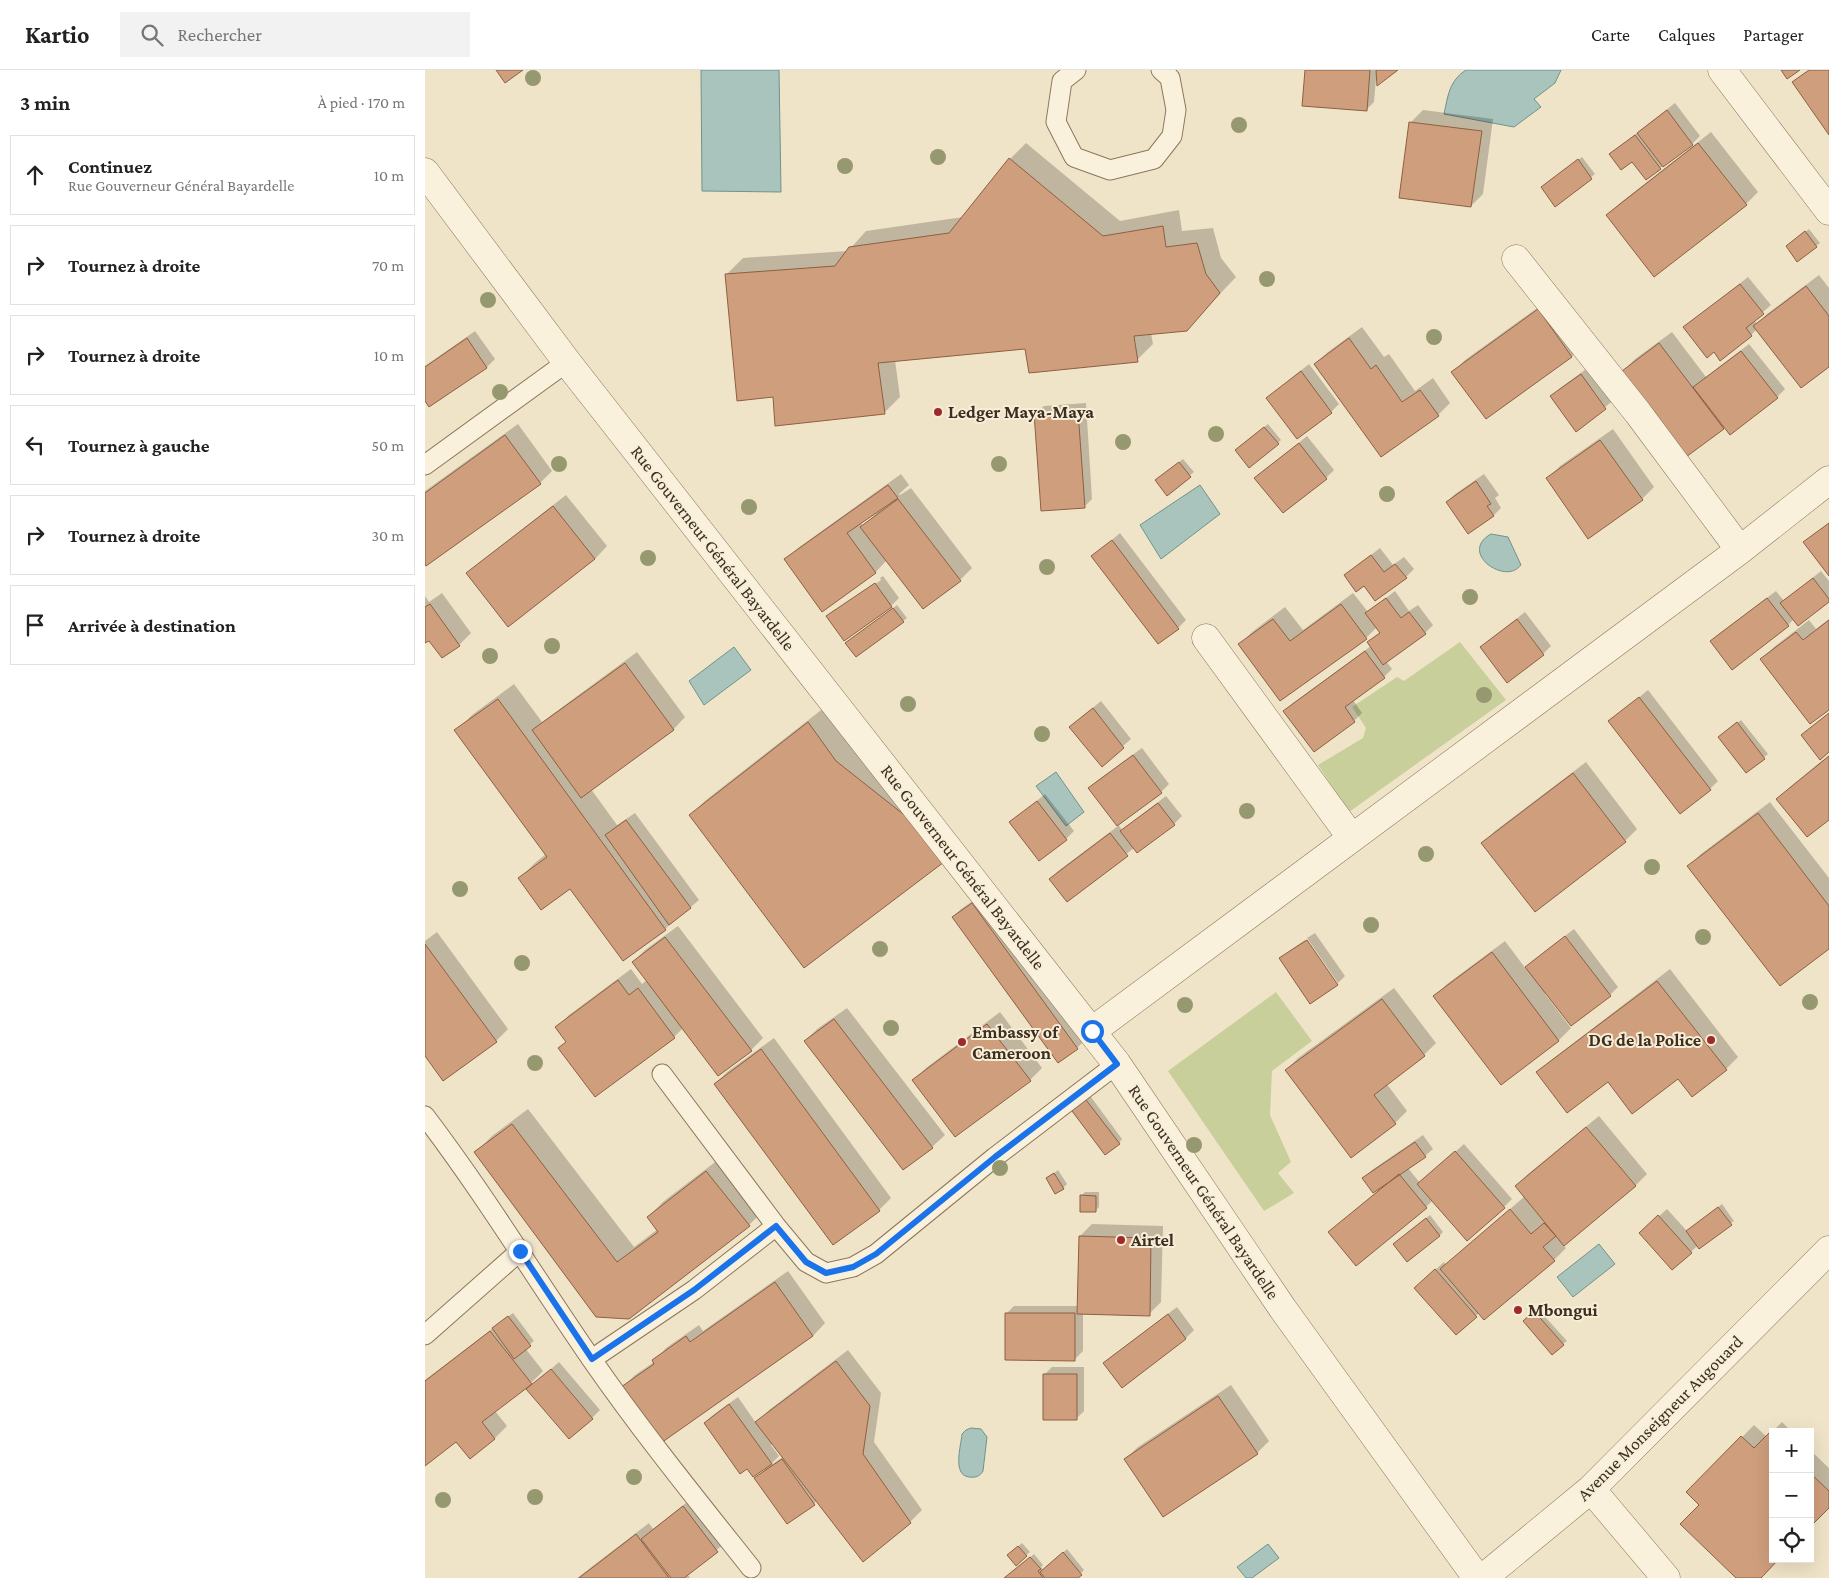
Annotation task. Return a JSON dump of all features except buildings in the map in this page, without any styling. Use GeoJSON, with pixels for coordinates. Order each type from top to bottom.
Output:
{"type":"FeatureCollection","features":[{"type":"Feature","properties":{"kind":"street"},"geometry":{"type":"LineString","coordinates":[[1722,70],[1829,211]]}},
{"type":"Feature","properties":{"kind":"street","name":"Rue Gouverneur Général Bayardelle"},"geometry":{"type":"LineString","coordinates":[[425,172],[567,362],[1117,1064],[1283,1308],[1477,1578]]}},
{"type":"Feature","properties":{"kind":"street"},"geometry":{"type":"LineString","coordinates":[[1516,260],[1638,413],[1740,550]]}},
{"type":"Feature","properties":{"kind":"street"},"geometry":{"type":"LineString","coordinates":[[1092,1031],[1740,550],[1829,480]]}},
{"type":"Feature","properties":{"kind":"street"},"geometry":{"type":"LineString","coordinates":[[1206,638],[1351,838]]}},
{"type":"Feature","properties":{"kind":"street","name":"Avenue Monseigneur Augouard"},"geometry":{"type":"LineString","coordinates":[[1483,1578],[1591,1489],[1829,1250]]}},
{"type":"Feature","properties":{"kind":"street"},"geometry":{"type":"LineString","coordinates":[[1591,1489],[1666,1578]]}},
{"type":"Feature","properties":{"kind":"lane"},"geometry":{"type":"LineString","coordinates":[[1076,70],[1062,82],[1056,122],[1074,157],[1110,170],[1154,159],[1172,136],[1176,110],[1170,78],[1161,70]]}},
{"type":"Feature","properties":{"kind":"lane"},"geometry":{"type":"LineString","coordinates":[[425,465],[567,362]]}},
{"type":"Feature","properties":{"kind":"lane"},"geometry":{"type":"LineString","coordinates":[[662,1074],[776,1226],[806,1262],[826,1273],[853,1267],[876,1254],[995,1157],[1117,1064]]}},
{"type":"Feature","properties":{"kind":"lane"},"geometry":{"type":"LineString","coordinates":[[425,1116],[455,1155],[592,1359],[649,1439],[751,1568]]}},
{"type":"Feature","properties":{"kind":"lane"},"geometry":{"type":"LineString","coordinates":[[592,1359],[694,1290],[776,1226]]}},
{"type":"Feature","properties":{"kind":"lane"},"geometry":{"type":"LineString","coordinates":[[425,1335],[520,1251]]}},
{"type":"Feature","properties":{"kind":"green space"},"geometry":{"type":"Polygon","coordinates":[[[1460,642],[1506,700],[1349,812],[1318,765],[1363,738],[1366,728],[1352,707],[1397,677],[1404,681],[1460,642]]]}},
{"type":"Feature","properties":{"kind":"green space"},"geometry":{"type":"Polygon","coordinates":[[[1276,992],[1312,1041],[1272,1071],[1270,1115],[1291,1162],[1278,1173],[1294,1193],[1264,1211],[1168,1071],[1276,992]]]}},
{"type":"Feature","properties":{"kind":"water"},"geometry":{"type":"Polygon","coordinates":[[[701,70],[779,70],[781,192],[702,191],[701,70]]]}},
{"type":"Feature","properties":{"kind":"water"},"geometry":{"type":"Polygon","coordinates":[[[1466,70],[1561,70],[1555,83],[1534,99],[1541,107],[1514,127],[1444,114],[1448,95],[1453,84],[1460,74],[1466,70]]]}},
{"type":"Feature","properties":{"kind":"water"},"geometry":{"type":"Polygon","coordinates":[[[1200,485],[1220,514],[1161,559],[1140,525],[1200,485]]]}},
{"type":"Feature","properties":{"kind":"water"},"geometry":{"type":"Polygon","coordinates":[[[1491,534],[1508,537],[1521,565],[1517,569],[1508,572],[1499,571],[1485,562],[1480,548],[1483,541],[1491,534]]]}},
{"type":"Feature","properties":{"kind":"water"},"geometry":{"type":"Polygon","coordinates":[[[734,647],[751,670],[704,705],[689,681],[734,647]]]}},
{"type":"Feature","properties":{"kind":"water"},"geometry":{"type":"Polygon","coordinates":[[[1056,772],[1084,812],[1066,826],[1036,786],[1056,772]]]}},
{"type":"Feature","properties":{"kind":"water"},"geometry":{"type":"Polygon","coordinates":[[[1599,1244],[1615,1264],[1573,1297],[1557,1277],[1599,1244]]]}},
{"type":"Feature","properties":{"kind":"water"},"geometry":{"type":"Polygon","coordinates":[[[971,1428],[981,1429],[987,1437],[983,1471],[974,1477],[964,1475],[959,1466],[962,1434],[971,1428]]]}},
{"type":"Feature","properties":{"kind":"water"},"geometry":{"type":"Polygon","coordinates":[[[1268,1544],[1279,1558],[1252,1578],[1246,1578],[1237,1567],[1268,1544]]]}},
{"type":"Feature","properties":{"kind":"place","name":"Ledger Maya-Maya"},"geometry":{"type":"Point","coordinates":[938,412]}},
{"type":"Feature","properties":{"kind":"place","name":"DG de la Police"},"geometry":{"type":"Point","coordinates":[1711,1040]}},
{"type":"Feature","properties":{"kind":"place","name":"Embassy of Cameroon"},"geometry":{"type":"Point","coordinates":[962,1042]}},
{"type":"Feature","properties":{"kind":"place","name":"Airtel"},"geometry":{"type":"Point","coordinates":[1121,1240]}},
{"type":"Feature","properties":{"kind":"place","name":"Mbongui"},"geometry":{"type":"Point","coordinates":[1518,1310]}},
{"type":"Feature","properties":{"kind":"route"},"geometry":{"type":"LineString","coordinates":[[520,1251],[592,1359],[694,1290],[776,1226],[806,1262],[826,1273],[853,1267],[876,1254],[995,1157],[1117,1064],[1092,1031]]}}]}
